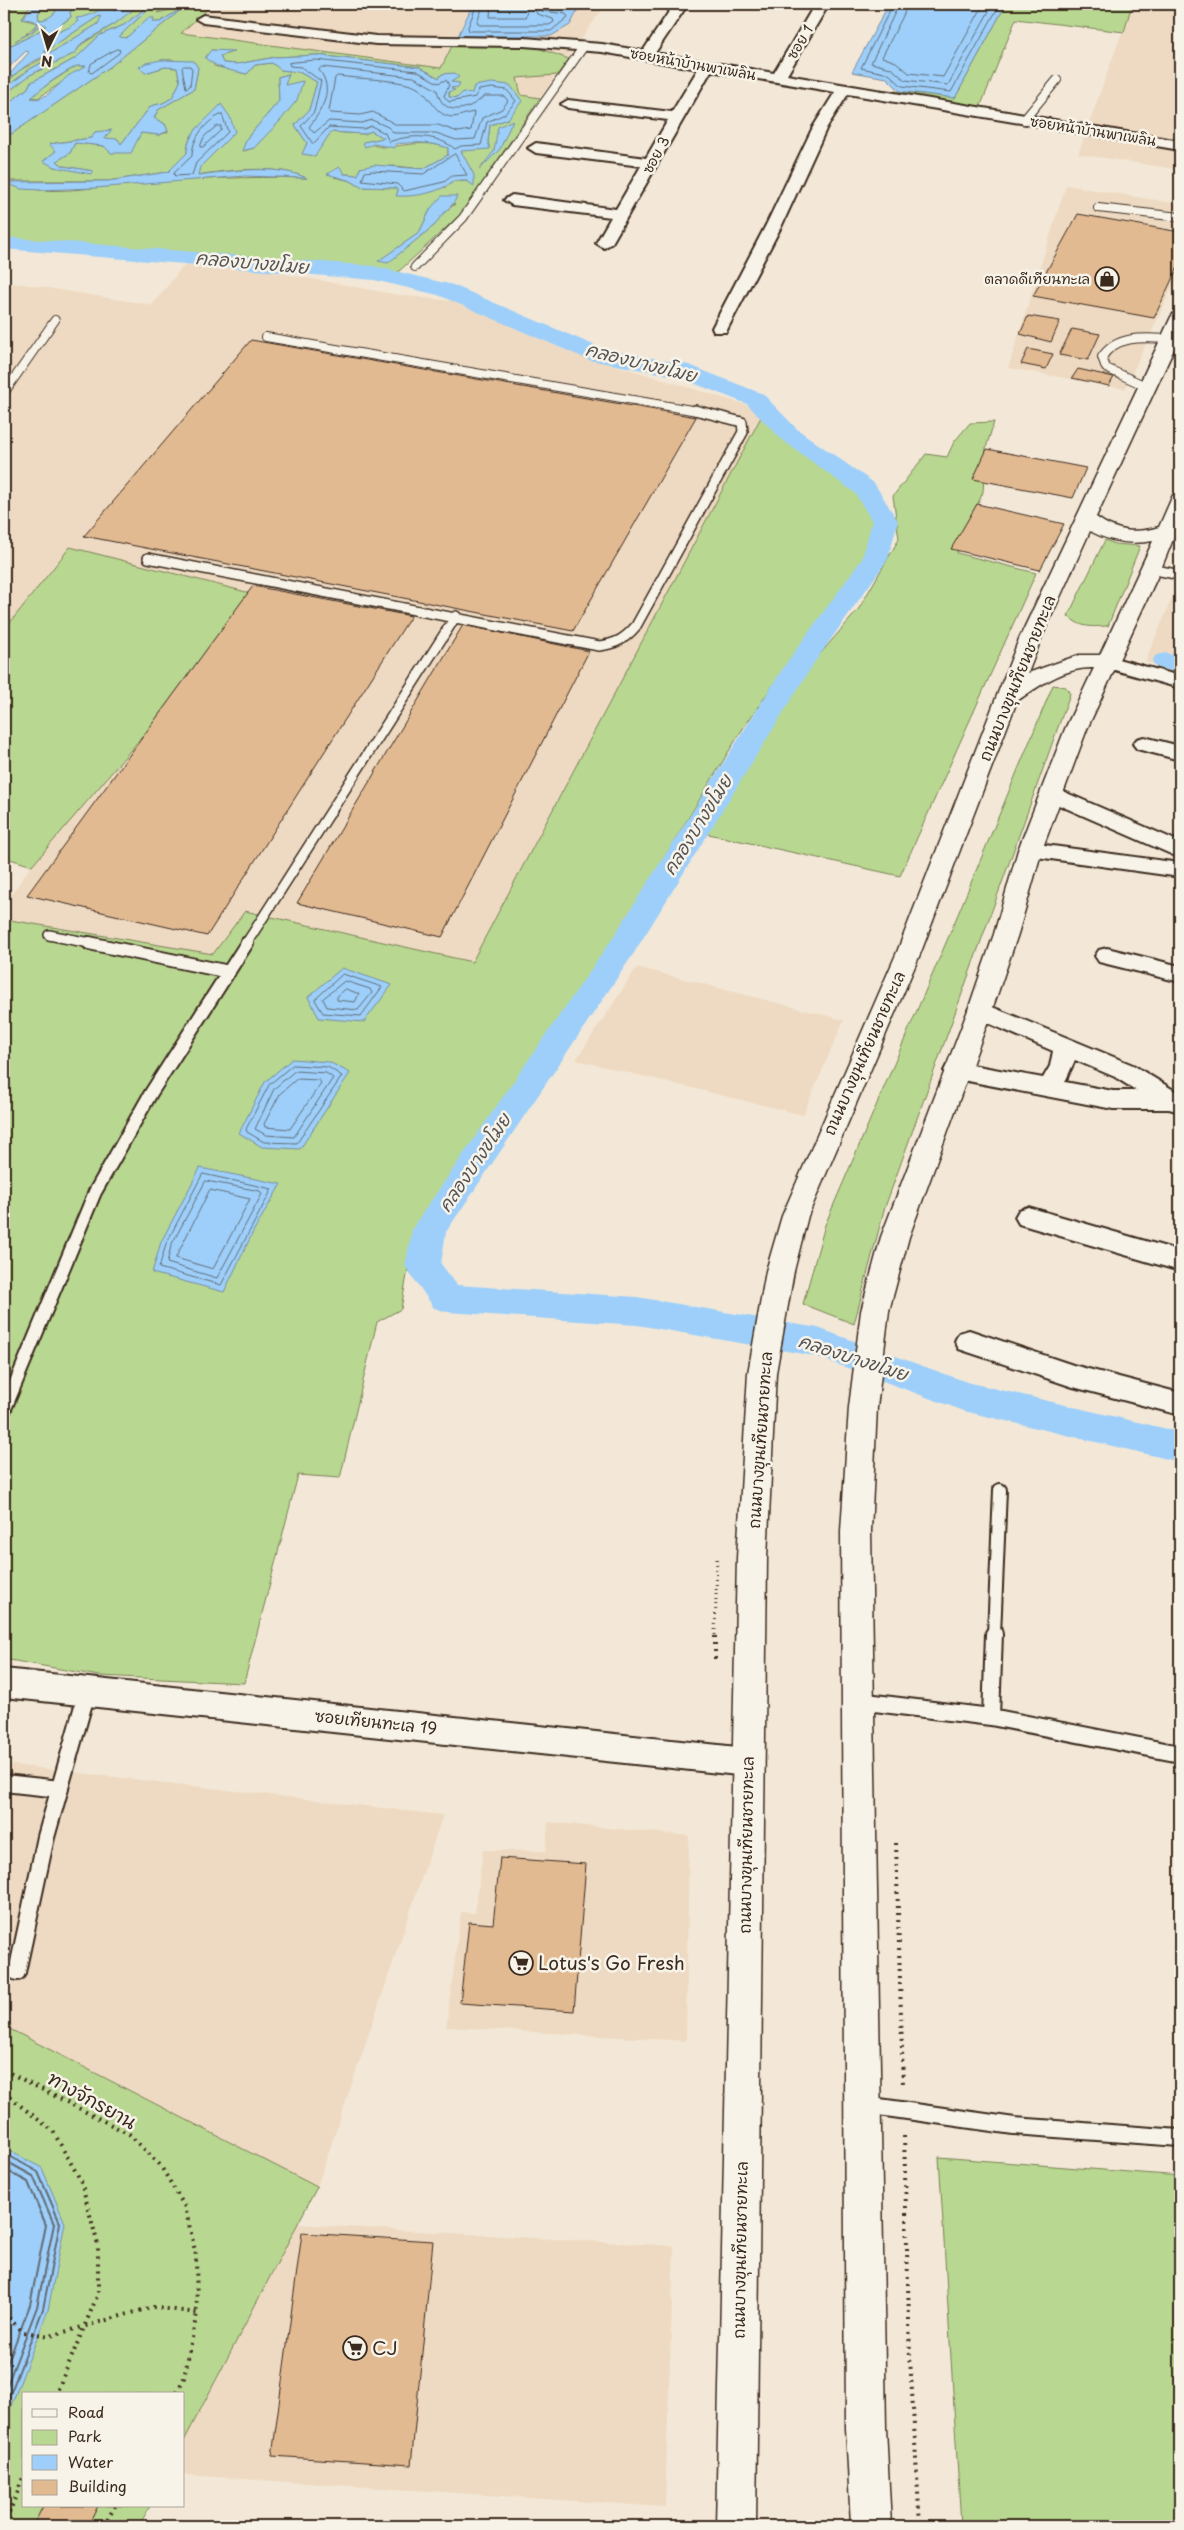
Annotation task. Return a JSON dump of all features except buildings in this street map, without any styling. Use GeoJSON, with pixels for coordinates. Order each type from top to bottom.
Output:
{"type":"FeatureCollection","features":[{"type":"Feature","properties":{"kind":"main road","name":"ถนนบางขุนเทียนชายทะเล"},"geometry":{"type":"LineString","coordinates":[[736,2526],[747,1762],[756,1465],[762,1373],[780,1272],[795,1216],[909,952],[1030,639],[1180,317]]}},
{"type":"Feature","properties":{"kind":"main road"},"geometry":{"type":"LineString","coordinates":[[871,2526],[866,2428],[856,1531],[862,1407],[876,1311],[895,1237],[980,1010],[1006,934],[1030,850],[1053,794],[1076,729],[1151,569],[1180,499]]}},
{"type":"Feature","properties":{"kind":"main road"},"geometry":{"type":"LineString","coordinates":[[1086,519],[1095,528],[1128,538],[1142,537],[1166,531]]}},
{"type":"Feature","properties":{"kind":"main road"},"geometry":{"type":"LineString","coordinates":[[1007,698],[1036,677],[1079,661],[1107,662]]}},
{"type":"Feature","properties":{"kind":"street"},"geometry":{"type":"LineString","coordinates":[[646,56],[681,4]]}},
{"type":"Feature","properties":{"kind":"street","name":"ซอย 1"},"geometry":{"type":"LineString","coordinates":[[777,79],[822,4]]}},
{"type":"Feature","properties":{"kind":"street","name":"ซอยหน้าบ้านพาเพลิน"},"geometry":{"type":"LineString","coordinates":[[202,19],[376,40],[524,42],[584,46],[1180,146]]}},
{"type":"Feature","properties":{"kind":"street","name":"ซอย 3"},"geometry":{"type":"LineString","coordinates":[[604,243],[706,67]]}},
{"type":"Feature","properties":{"kind":"street"},"geometry":{"type":"LineString","coordinates":[[720,328],[774,225],[820,127],[843,90]]}},
{"type":"Feature","properties":{"kind":"street"},"geometry":{"type":"LineString","coordinates":[[568,104],[676,117]]}},
{"type":"Feature","properties":{"kind":"street"},"geometry":{"type":"LineString","coordinates":[[536,148],[652,163]]}},
{"type":"Feature","properties":{"kind":"street"},"geometry":{"type":"LineString","coordinates":[[512,200],[621,214]]}},
{"type":"Feature","properties":{"kind":"street"},"geometry":{"type":"LineString","coordinates":[[1107,662],[1180,682]]}},
{"type":"Feature","properties":{"kind":"street"},"geometry":{"type":"LineString","coordinates":[[1144,744],[1180,753]]}},
{"type":"Feature","properties":{"kind":"street"},"geometry":{"type":"LineString","coordinates":[[1053,794],[1180,851]]}},
{"type":"Feature","properties":{"kind":"street"},"geometry":{"type":"LineString","coordinates":[[1115,862],[1129,829]]}},
{"type":"Feature","properties":{"kind":"street"},"geometry":{"type":"LineString","coordinates":[[1030,850],[1180,870]]}},
{"type":"Feature","properties":{"kind":"street"},"geometry":{"type":"LineString","coordinates":[[1107,956],[1180,974]]}},
{"type":"Feature","properties":{"kind":"street"},"geometry":{"type":"LineString","coordinates":[[980,1010],[1124,1071],[1174,1101]]}},
{"type":"Feature","properties":{"kind":"street"},"geometry":{"type":"LineString","coordinates":[[1050,1088],[1062,1066],[1066,1046]]}},
{"type":"Feature","properties":{"kind":"street"},"geometry":{"type":"LineString","coordinates":[[956,1071],[1113,1100],[1140,1102],[1174,1101]]}},
{"type":"Feature","properties":{"kind":"street"},"geometry":{"type":"LineString","coordinates":[[1028,1217],[1180,1262]]}},
{"type":"Feature","properties":{"kind":"street"},"geometry":{"type":"LineString","coordinates":[[969,1341],[1073,1376],[1180,1404]]}},
{"type":"Feature","properties":{"kind":"street","name":"ซอยเทียนทะเล 19"},"geometry":{"type":"LineString","coordinates":[[4,1683],[747,1762]]}},
{"type":"Feature","properties":{"kind":"lane"},"geometry":{"type":"LineString","coordinates":[[415,268],[463,218],[584,46]]}},
{"type":"Feature","properties":{"kind":"lane"},"geometry":{"type":"LineString","coordinates":[[1024,120],[1057,80]]}},
{"type":"Feature","properties":{"kind":"lane"},"geometry":{"type":"LineString","coordinates":[[1098,208],[1180,218]]}},
{"type":"Feature","properties":{"kind":"lane"},"geometry":{"type":"LineString","coordinates":[[4,393],[54,320]]}},
{"type":"Feature","properties":{"kind":"lane"},"geometry":{"type":"LineString","coordinates":[[148,558],[456,616],[599,646],[625,640],[636,626],[743,432],[742,422],[711,413],[266,337]]}},
{"type":"Feature","properties":{"kind":"lane"},"geometry":{"type":"LineString","coordinates":[[1148,386],[1106,368],[1102,356],[1109,346],[1127,341],[1170,339]]}},
{"type":"Feature","properties":{"kind":"lane"},"geometry":{"type":"LineString","coordinates":[[1151,569],[1180,575]]}},
{"type":"Feature","properties":{"kind":"lane"},"geometry":{"type":"LineString","coordinates":[[4,1411],[95,1192],[151,1093],[456,616]]}},
{"type":"Feature","properties":{"kind":"lane"},"geometry":{"type":"LineString","coordinates":[[49,935],[229,972]]}},
{"type":"Feature","properties":{"kind":"lane"},"geometry":{"type":"LineString","coordinates":[[991,1717],[1000,1490]]}},
{"type":"Feature","properties":{"kind":"lane"},"geometry":{"type":"LineString","coordinates":[[17,1972],[46,1837],[87,1692]]}},
{"type":"Feature","properties":{"kind":"lane"},"geometry":{"type":"LineString","coordinates":[[858,1701],[991,1717],[1180,1754]]}},
{"type":"Feature","properties":{"kind":"lane"},"geometry":{"type":"LineString","coordinates":[[4,1783],[60,1789]]}},
{"type":"Feature","properties":{"kind":"lane"},"geometry":{"type":"LineString","coordinates":[[863,2105],[1014,2126],[1180,2138]]}},
{"type":"Feature","properties":{"kind":"path"},"geometry":{"type":"LineString","coordinates":[[896,1834],[910,2358],[920,2526]]}},
{"type":"Feature","properties":{"kind":"path","name":"ทางจักรยาน"},"geometry":{"type":"LineString","coordinates":[[4,2070],[129,2134],[160,2165],[185,2207],[196,2255],[197,2312],[184,2378],[177,2392]]}},
{"type":"Feature","properties":{"kind":"path"},"geometry":{"type":"LineString","coordinates":[[4,2093],[12,2097],[53,2131],[81,2181],[98,2245],[98,2294],[82,2328],[57,2392]]}},
{"type":"Feature","properties":{"kind":"path"},"geometry":{"type":"LineString","coordinates":[[4,2313],[23,2332],[50,2336],[153,2307],[197,2312]]}},
{"type":"Feature","properties":{"kind":"path"},"geometry":{"type":"LineString","coordinates":[[4,2526],[22,2480]]}},
{"type":"Feature","properties":{"kind":"path"},"geometry":{"type":"LineString","coordinates":[[104,2526],[114,2508]]}},
{"type":"Feature","properties":{"kind":"shaded area"},"geometry":{"type":"Polygon","coordinates":[[[213,4],[473,4],[458,35],[570,25],[583,4],[606,4],[540,98],[180,33],[213,4]]]}},
{"type":"Feature","properties":{"kind":"shaded area"},"geometry":{"type":"Polygon","coordinates":[[[1132,4],[1180,4],[1180,170],[1078,154],[1132,4]]]}},
{"type":"Feature","properties":{"kind":"shaded area"},"geometry":{"type":"Polygon","coordinates":[[[1066,185],[1180,204],[1180,271],[1125,389],[1008,368],[1066,185]]]}},
{"type":"Feature","properties":{"kind":"shaded area"},"geometry":{"type":"Polygon","coordinates":[[[185,264],[270,271],[398,295],[463,302],[565,350],[760,409],[761,417],[127,1614],[4,1609],[4,905],[31,866],[4,857],[4,283],[24,284],[152,305],[185,264]]]}},
{"type":"Feature","properties":{"kind":"shaded area"},"geometry":{"type":"Polygon","coordinates":[[[1180,579],[1180,671],[1145,662],[1180,579]]]}},
{"type":"Feature","properties":{"kind":"shaded area"},"geometry":{"type":"Polygon","coordinates":[[[637,967],[844,1020],[803,1115],[576,1060],[637,967]]]}},
{"type":"Feature","properties":{"kind":"shaded area"},"geometry":{"type":"Polygon","coordinates":[[[4,1764],[443,1815],[317,2187],[4,2026],[4,1764]]]}},
{"type":"Feature","properties":{"kind":"shaded area"},"geometry":{"type":"Polygon","coordinates":[[[548,1822],[689,1836],[686,2041],[446,2027],[461,1912],[475,1913],[483,1850],[546,1851],[548,1822]]]}},
{"type":"Feature","properties":{"kind":"shaded area"},"geometry":{"type":"Polygon","coordinates":[[[298,2224],[674,2246],[665,2507],[185,2475],[185,2439],[298,2224]]]}},
{"type":"Feature","properties":{"kind":"green space"},"geometry":{"type":"Polygon","coordinates":[[[4,4],[34,4],[28,8],[22,19],[38,23],[26,34],[32,32],[42,23],[47,25],[33,35],[7,47],[10,52],[4,59],[4,4]]]}},
{"type":"Feature","properties":{"kind":"green space"},"geometry":{"type":"Polygon","coordinates":[[[44,4],[62,4],[49,19],[39,20],[38,14],[44,4]]]}},
{"type":"Feature","properties":{"kind":"green space"},"geometry":{"type":"Polygon","coordinates":[[[79,4],[108,4],[95,14],[77,19],[78,21],[66,30],[53,31],[71,17],[70,12],[79,4]]]}},
{"type":"Feature","properties":{"kind":"green space"},"geometry":{"type":"Polygon","coordinates":[[[140,4],[151,4],[124,25],[100,35],[76,58],[30,83],[28,88],[4,107],[4,95],[30,75],[75,53],[82,44],[116,23],[140,4]]]}},
{"type":"Feature","properties":{"kind":"green space"},"geometry":{"type":"Polygon","coordinates":[[[154,4],[169,4],[158,13],[173,9],[172,4],[176,4],[179,10],[160,22],[152,22],[154,19],[125,38],[118,37],[154,4]]]}},
{"type":"Feature","properties":{"kind":"green space"},"geometry":{"type":"Polygon","coordinates":[[[188,4],[213,4],[181,33],[441,68],[452,46],[535,47],[569,59],[557,75],[517,78],[521,95],[540,98],[461,214],[396,274],[267,258],[4,240],[4,182],[19,187],[35,189],[68,190],[198,179],[306,178],[282,171],[253,169],[197,175],[199,167],[235,132],[210,117],[194,132],[187,147],[187,153],[168,172],[108,181],[4,181],[4,139],[111,66],[188,4]],[[211,50],[214,66],[247,74],[255,65],[272,63],[281,70],[299,72],[317,82],[309,110],[295,125],[307,143],[303,154],[315,155],[330,132],[365,134],[371,131],[385,138],[364,142],[381,147],[423,143],[448,148],[448,155],[423,169],[395,166],[360,168],[359,175],[344,174],[334,177],[351,181],[361,187],[396,188],[398,191],[397,195],[446,187],[454,181],[467,181],[460,151],[488,141],[490,125],[508,119],[472,93],[457,98],[449,97],[450,88],[460,84],[451,82],[458,77],[455,74],[442,74],[439,78],[419,67],[316,55],[276,57],[237,64],[223,63],[220,56],[233,52],[211,50]],[[161,60],[145,73],[165,67],[177,68],[180,82],[172,98],[151,106],[121,144],[103,138],[111,131],[95,132],[91,138],[49,144],[56,151],[44,161],[54,167],[93,171],[63,166],[57,161],[70,153],[75,143],[104,146],[111,153],[137,140],[141,133],[159,135],[168,132],[165,124],[154,118],[158,110],[194,89],[198,68],[173,60],[161,60]],[[289,74],[278,77],[279,101],[247,138],[243,151],[254,148],[297,100],[284,86],[289,74]],[[455,204],[431,208],[419,233],[379,261],[388,262],[436,224],[440,215],[455,204]]]}},
{"type":"Feature","properties":{"kind":"green space"},"geometry":{"type":"Polygon","coordinates":[[[1008,4],[1132,4],[1124,32],[1016,19],[981,105],[977,108],[947,104],[880,89],[955,98],[1005,6],[1008,4]]]}},
{"type":"Feature","properties":{"kind":"green space"},"geometry":{"type":"Polygon","coordinates":[[[99,16],[102,17],[98,24],[52,52],[44,52],[99,16]]]}},
{"type":"Feature","properties":{"kind":"green space"},"geometry":{"type":"Polygon","coordinates":[[[47,56],[50,58],[30,69],[4,89],[4,85],[20,70],[47,56]]]}},
{"type":"Feature","properties":{"kind":"green space"},"geometry":{"type":"Polygon","coordinates":[[[77,66],[87,66],[38,98],[30,97],[59,77],[77,66]]]}},
{"type":"Feature","properties":{"kind":"green space"},"geometry":{"type":"Polygon","coordinates":[[[761,417],[782,437],[856,491],[878,519],[869,553],[807,636],[740,733],[630,914],[435,1205],[411,1252],[401,1309],[377,1322],[340,1478],[298,1475],[244,1683],[99,1676],[4,1659],[4,919],[213,954],[245,911],[472,962],[761,417]]]}},
{"type":"Feature","properties":{"kind":"green space"},"geometry":{"type":"Polygon","coordinates":[[[994,422],[986,448],[983,492],[957,553],[1036,573],[900,876],[704,833],[813,662],[858,610],[899,539],[893,496],[926,454],[947,457],[954,442],[970,423],[994,422]]]}},
{"type":"Feature","properties":{"kind":"green space"},"geometry":{"type":"Polygon","coordinates":[[[1105,540],[1115,544],[1140,546],[1108,626],[1086,626],[1077,623],[1068,616],[1105,540]]]}},
{"type":"Feature","properties":{"kind":"green space"},"geometry":{"type":"Polygon","coordinates":[[[70,547],[262,596],[32,866],[4,857],[4,630],[70,547]]]}},
{"type":"Feature","properties":{"kind":"green space"},"geometry":{"type":"Polygon","coordinates":[[[1053,685],[1066,687],[1070,694],[884,1210],[854,1324],[803,1304],[825,1225],[951,931],[1053,685]]]}},
{"type":"Feature","properties":{"kind":"green space"},"geometry":{"type":"Polygon","coordinates":[[[4,2026],[317,2187],[185,2439],[185,2392],[22,2392],[22,2508],[149,2508],[139,2526],[4,2526],[4,2026]]]}},
{"type":"Feature","properties":{"kind":"green space"},"geometry":{"type":"Polygon","coordinates":[[[939,2157],[1180,2176],[1180,2526],[961,2526],[939,2157]]]}},
{"type":"Feature","properties":{"kind":"water"},"geometry":{"type":"Polygon","coordinates":[[[34,4],[44,4],[38,14],[39,20],[43,20],[55,13],[62,4],[79,4],[70,12],[71,17],[53,30],[56,33],[78,21],[76,18],[83,17],[108,6],[120,4],[113,9],[114,11],[128,4],[140,4],[116,23],[82,43],[75,53],[30,75],[4,95],[4,89],[30,69],[50,58],[47,56],[29,64],[4,85],[4,81],[29,52],[26,51],[4,72],[4,59],[10,52],[7,47],[33,35],[46,26],[41,23],[32,32],[15,41],[31,32],[38,23],[22,19],[34,4]],[[99,16],[44,52],[52,52],[98,24],[101,17],[99,16]]]}},
{"type":"Feature","properties":{"kind":"water"},"geometry":{"type":"Polygon","coordinates":[[[151,4],[154,4],[119,37],[126,38],[148,18],[154,18],[153,22],[160,22],[179,10],[176,4],[188,4],[111,66],[4,139],[4,107],[28,88],[30,83],[76,58],[100,35],[124,25],[151,4]],[[77,66],[47,85],[31,98],[41,98],[68,76],[86,66],[77,66]]]}},
{"type":"Feature","properties":{"kind":"water"},"geometry":{"type":"Polygon","coordinates":[[[473,4],[523,4],[578,10],[570,25],[551,36],[458,36],[473,4]]]}},
{"type":"Feature","properties":{"kind":"water"},"geometry":{"type":"Polygon","coordinates":[[[889,4],[1008,4],[1005,6],[955,98],[900,91],[887,78],[852,72],[889,4]]]}},
{"type":"Feature","properties":{"kind":"water"},"geometry":{"type":"Polygon","coordinates":[[[211,50],[235,51],[220,56],[223,63],[237,64],[276,57],[316,55],[419,67],[439,78],[442,74],[455,73],[459,77],[451,82],[460,83],[458,87],[451,88],[455,90],[449,92],[449,97],[457,98],[463,92],[472,93],[474,86],[492,83],[510,85],[522,101],[508,119],[490,125],[488,141],[490,149],[461,151],[474,175],[474,186],[467,181],[454,181],[441,189],[427,193],[396,196],[398,191],[396,188],[361,187],[351,181],[327,174],[340,167],[344,174],[358,175],[360,168],[374,165],[423,169],[448,155],[448,148],[416,143],[395,144],[395,148],[374,144],[365,147],[363,142],[384,138],[371,131],[365,134],[331,132],[315,156],[302,154],[307,143],[295,125],[309,110],[317,82],[299,72],[281,70],[272,63],[255,65],[247,74],[219,67],[205,58],[211,50]]]}},
{"type":"Feature","properties":{"kind":"water"},"geometry":{"type":"Polygon","coordinates":[[[161,60],[194,61],[198,68],[194,89],[158,110],[154,118],[165,124],[168,131],[159,135],[141,133],[131,153],[111,153],[104,146],[75,143],[70,153],[57,161],[63,166],[93,171],[91,174],[54,167],[43,161],[56,151],[49,144],[91,138],[95,132],[112,130],[104,138],[118,139],[121,144],[151,106],[172,98],[180,82],[177,68],[165,67],[145,73],[139,67],[146,63],[161,60]]]}},
{"type":"Feature","properties":{"kind":"water"},"geometry":{"type":"Polygon","coordinates":[[[289,74],[285,85],[303,81],[297,100],[254,148],[242,151],[247,138],[279,101],[278,77],[289,74]]]}},
{"type":"Feature","properties":{"kind":"water"},"geometry":{"type":"Polygon","coordinates":[[[221,104],[230,117],[235,132],[200,167],[198,175],[239,170],[268,170],[282,171],[307,178],[245,176],[94,188],[40,190],[21,189],[4,182],[108,181],[168,172],[187,153],[190,138],[194,132],[221,104]]]}},
{"type":"Feature","properties":{"kind":"water"},"geometry":{"type":"Polygon","coordinates":[[[513,120],[500,149],[479,170],[494,151],[498,127],[513,120]]]}},
{"type":"Feature","properties":{"kind":"water"},"geometry":{"type":"Polygon","coordinates":[[[442,196],[457,196],[453,204],[436,224],[388,263],[378,261],[419,233],[431,208],[442,196]]]}},
{"type":"Feature","properties":{"kind":"water"},"geometry":{"type":"Polygon","coordinates":[[[342,968],[392,985],[364,1022],[319,1018],[308,997],[342,968]]]}},
{"type":"Feature","properties":{"kind":"water"},"geometry":{"type":"Polygon","coordinates":[[[292,1059],[329,1062],[350,1073],[300,1149],[262,1147],[239,1133],[265,1082],[292,1059]]]}},
{"type":"Feature","properties":{"kind":"water"},"geometry":{"type":"Polygon","coordinates":[[[200,1168],[281,1184],[254,1230],[224,1292],[152,1273],[161,1242],[200,1168]]]}},
{"type":"Feature","properties":{"kind":"water"},"geometry":{"type":"Polygon","coordinates":[[[4,2148],[42,2168],[65,2223],[48,2310],[4,2424],[4,2148]]]}},
{"type":"Feature","properties":{"kind":"waterway","name":"คลองบางขโมย"},"geometry":{"type":"LineString","coordinates":[[4,243],[374,273],[445,290],[597,355],[681,370],[755,399],[789,434],[865,488],[885,521],[875,559],[801,662],[621,949],[429,1230],[423,1266],[447,1298],[637,1311],[818,1342],[964,1396],[1180,1447]]}},
{"type":"Feature","properties":{"kind":"waterway"},"geometry":{"type":"LineString","coordinates":[[1166,661],[1180,665]]}},
{"type":"Feature","properties":{"kind":"place","name":"ตลาดดีเทียนทะเล"},"geometry":{"type":"Point","coordinates":[1107,279]}},
{"type":"Feature","properties":{"kind":"place","name":"Lotus's Go Fresh"},"geometry":{"type":"Point","coordinates":[521,1963]}},
{"type":"Feature","properties":{"kind":"place","name":"CJ"},"geometry":{"type":"Point","coordinates":[355,2348]}}]}
